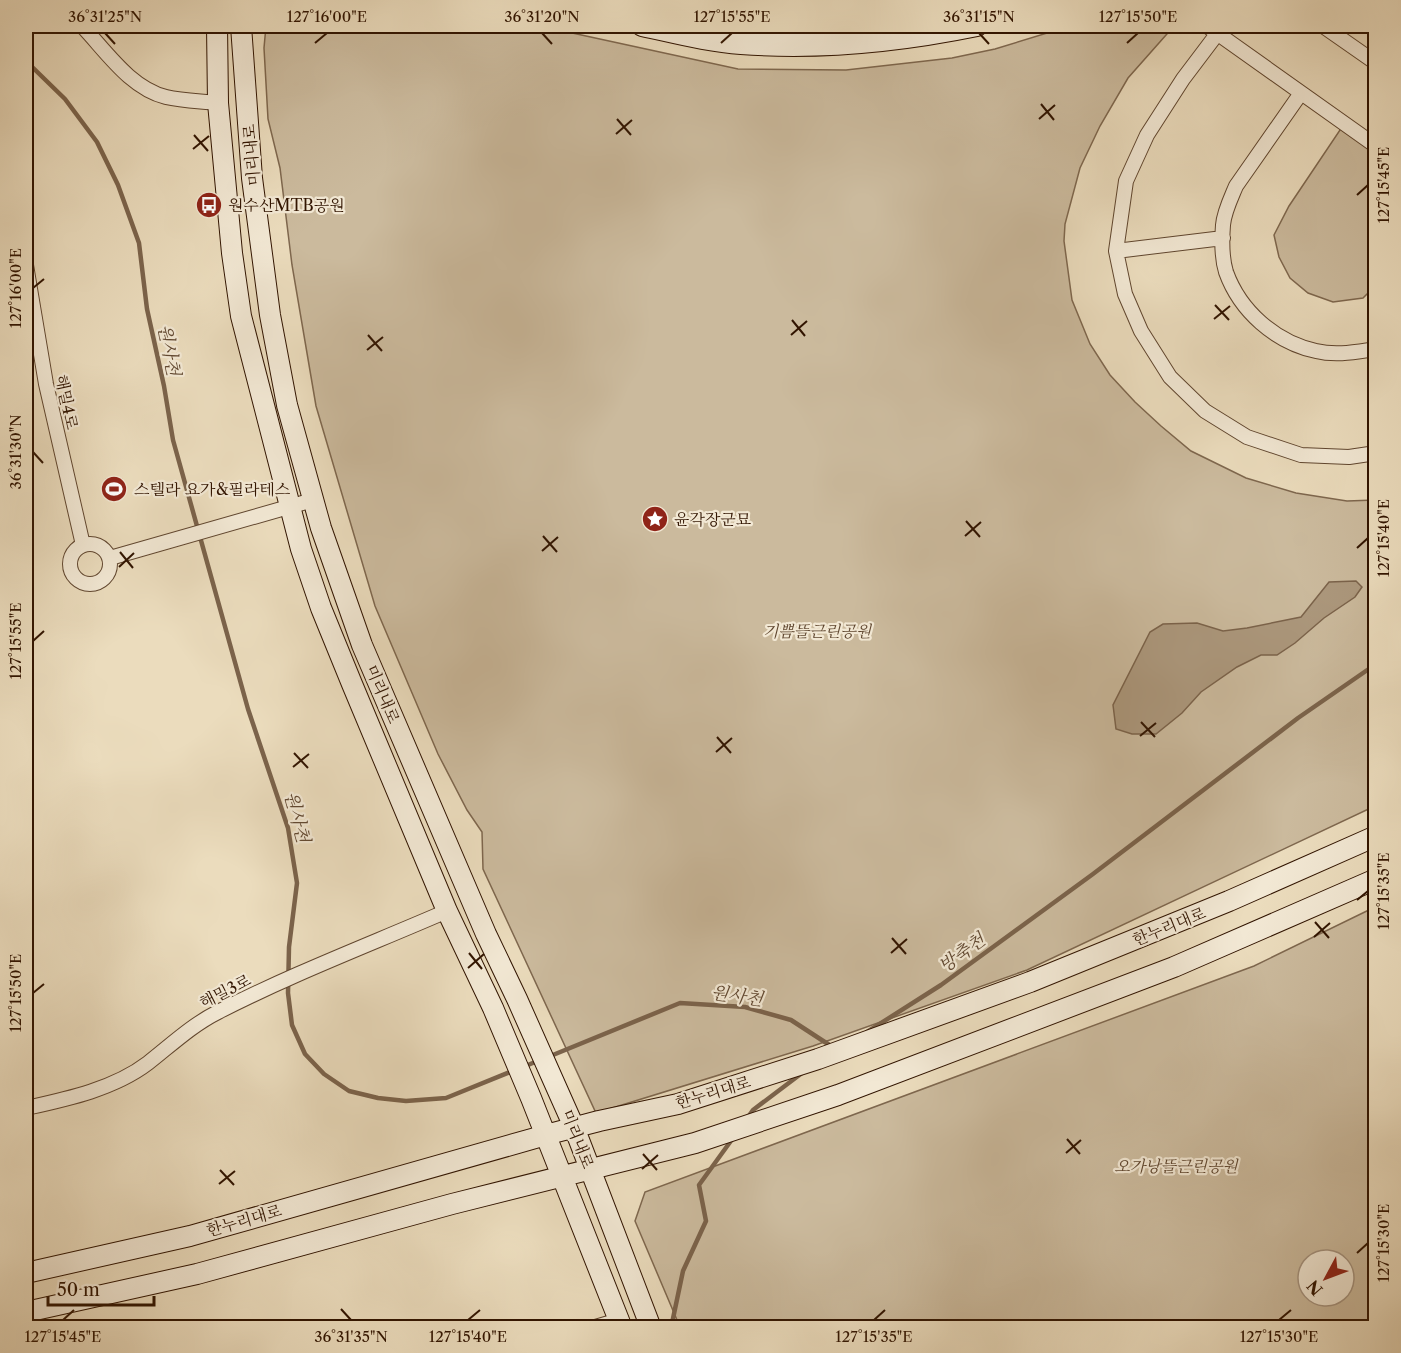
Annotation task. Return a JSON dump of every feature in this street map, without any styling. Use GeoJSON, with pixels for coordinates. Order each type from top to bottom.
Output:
{"type":"FeatureCollection","features":[{"type":"Feature","properties":{"kind":"street"},"geometry":{"type":"LineString","coordinates":[[82,26],[133,81],[150,91],[167,97],[218,103]]}},
{"type":"Feature","properties":{"kind":"street"},"geometry":{"type":"LineString","coordinates":[[207,26],[217,77]]}},
{"type":"Feature","properties":{"kind":"street","name":"미리내로"},"geometry":{"type":"LineString","coordinates":[[217,26],[218,103],[232,253],[241,316],[289,507],[321,608],[447,911],[493,1008],[531,1098],[621,1324]]}},
{"type":"Feature","properties":{"kind":"street","name":"미리내로"},"geometry":{"type":"LineString","coordinates":[[243,26],[252,178],[270,315],[287,405],[336,574],[362,645],[486,934],[574,1127],[647,1319]]}},
{"type":"Feature","properties":{"kind":"street"},"geometry":{"type":"LineString","coordinates":[[642,26],[738,44],[784,46],[880,42],[928,36],[977,26]]}},
{"type":"Feature","properties":{"kind":"street"},"geometry":{"type":"LineString","coordinates":[[739,26],[782,30],[879,26]]}},
{"type":"Feature","properties":{"kind":"street"},"geometry":{"type":"LineString","coordinates":[[1323,26],[1376,63]]}},
{"type":"Feature","properties":{"kind":"street"},"geometry":{"type":"LineString","coordinates":[[1376,146],[1301,93],[1217,28],[1147,135],[1126,181],[1116,251],[1125,294],[1141,331],[1170,377],[1205,411],[1246,436],[1301,455],[1350,457],[1376,453]]}},
{"type":"Feature","properties":{"kind":"street"},"geometry":{"type":"LineString","coordinates":[[1301,93],[1236,186],[1223,224],[1225,270],[1242,302],[1256,320],[1277,336],[1315,351],[1343,354],[1376,349]]}},
{"type":"Feature","properties":{"kind":"street"},"geometry":{"type":"LineString","coordinates":[[1116,251],[1223,238]]}},
{"type":"Feature","properties":{"kind":"street","name":"해밀4로"},"geometry":{"type":"LineString","coordinates":[[26,265],[46,384],[83,545]]}},
{"type":"Feature","properties":{"kind":"street"},"geometry":{"type":"LineString","coordinates":[[110,558],[313,500]]}},
{"type":"Feature","properties":{"kind":"street"},"geometry":{"type":"LineString","coordinates":[[83,545],[99,546],[110,558],[111,564],[107,576],[97,583],[84,583],[74,576],[70,564],[74,553],[83,545]]}},
{"type":"Feature","properties":{"kind":"street","name":"한누리대로"},"geometry":{"type":"LineString","coordinates":[[26,1273],[190,1236],[574,1127],[678,1104],[818,1059],[1030,982],[1229,901],[1376,836]]}},
{"type":"Feature","properties":{"kind":"street"},"geometry":{"type":"LineString","coordinates":[[26,1312],[197,1274],[562,1176],[695,1143],[838,1095],[1174,967],[1376,879]]}},
{"type":"Feature","properties":{"kind":"street","name":"해밀3로"},"geometry":{"type":"LineString","coordinates":[[26,1108],[79,1095],[126,1077],[148,1064],[215,1013],[447,911]]}},
{"type":"Feature","properties":{"kind":"street"},"geometry":{"type":"LineString","coordinates":[[592,1328],[621,1324]]}},
{"type":"Feature","properties":{"kind":"green space","name":"기쁨뜰근린공원"},"geometry":{"type":"Polygon","coordinates":[[[266,26],[545,26],[738,69],[846,70],[952,58],[995,49],[1070,26],[1174,26],[1128,78],[1100,126],[1080,168],[1065,224],[1064,241],[1072,300],[1090,344],[1110,375],[1135,402],[1191,451],[1246,478],[1296,493],[1347,501],[1375,500],[1375,806],[1027,970],[813,1046],[596,1113],[483,869],[482,832],[467,810],[438,754],[375,606],[316,406],[292,265],[280,168],[268,119],[264,48],[266,26]]]}},
{"type":"Feature","properties":{"kind":"green space"},"geometry":{"type":"Polygon","coordinates":[[[1344,124],[1375,146],[1375,286],[1363,298],[1333,302],[1308,293],[1290,278],[1279,257],[1274,235],[1289,206],[1344,124]]]}},
{"type":"Feature","properties":{"kind":"green space","name":"오가낭뜰근린공원"},"geometry":{"type":"Polygon","coordinates":[[[1375,907],[1375,1327],[680,1327],[635,1221],[645,1192],[1254,966],[1375,907]]]}},
{"type":"Feature","properties":{"kind":"shaded area"},"geometry":{"type":"Polygon","coordinates":[[[1356,581],[1362,587],[1355,597],[1324,618],[1295,643],[1277,655],[1261,655],[1237,667],[1201,692],[1182,713],[1156,734],[1132,734],[1116,729],[1113,705],[1150,632],[1163,624],[1197,623],[1223,631],[1301,617],[1329,582],[1356,581]]]}},
{"type":"Feature","properties":{"kind":"waterway","name":"원사천"},"geometry":{"type":"LineString","coordinates":[[26,61],[65,99],[97,142],[118,185],[139,243],[147,309],[173,440],[248,709],[288,828],[297,883],[289,947],[288,993],[292,1025],[305,1054],[324,1074],[349,1091],[378,1098],[406,1101],[446,1098],[515,1070]]}},
{"type":"Feature","properties":{"kind":"waterway","name":"방축천"},"geometry":{"type":"LineString","coordinates":[[867,1032],[941,985],[1093,874],[1298,718],[1376,664]]}},
{"type":"Feature","properties":{"kind":"waterway","name":"원사천"},"geometry":{"type":"LineString","coordinates":[[548,1057],[680,1003],[745,1007],[791,1020],[834,1048]]}},
{"type":"Feature","properties":{"kind":"waterway","name":"원사천"},"geometry":{"type":"LineString","coordinates":[[523,1067],[540,1060]]}},
{"type":"Feature","properties":{"kind":"waterway","name":"방축천"},"geometry":{"type":"LineString","coordinates":[[748,1117],[753,1110],[802,1073]]}},
{"type":"Feature","properties":{"kind":"waterway","name":"방축천"},"geometry":{"type":"LineString","coordinates":[[671,1328],[683,1271],[706,1221],[699,1185],[733,1138]]}},
{"type":"Feature","properties":{"kind":"place","name":"원수산MTB공원"},"geometry":{"type":"Point","coordinates":[209,205]}},
{"type":"Feature","properties":{"kind":"place","name":"스텔라 요가&필라테스"},"geometry":{"type":"Point","coordinates":[114,489]}},
{"type":"Feature","properties":{"kind":"place","name":"윤각장군묘"},"geometry":{"type":"Point","coordinates":[655,519]}}]}
